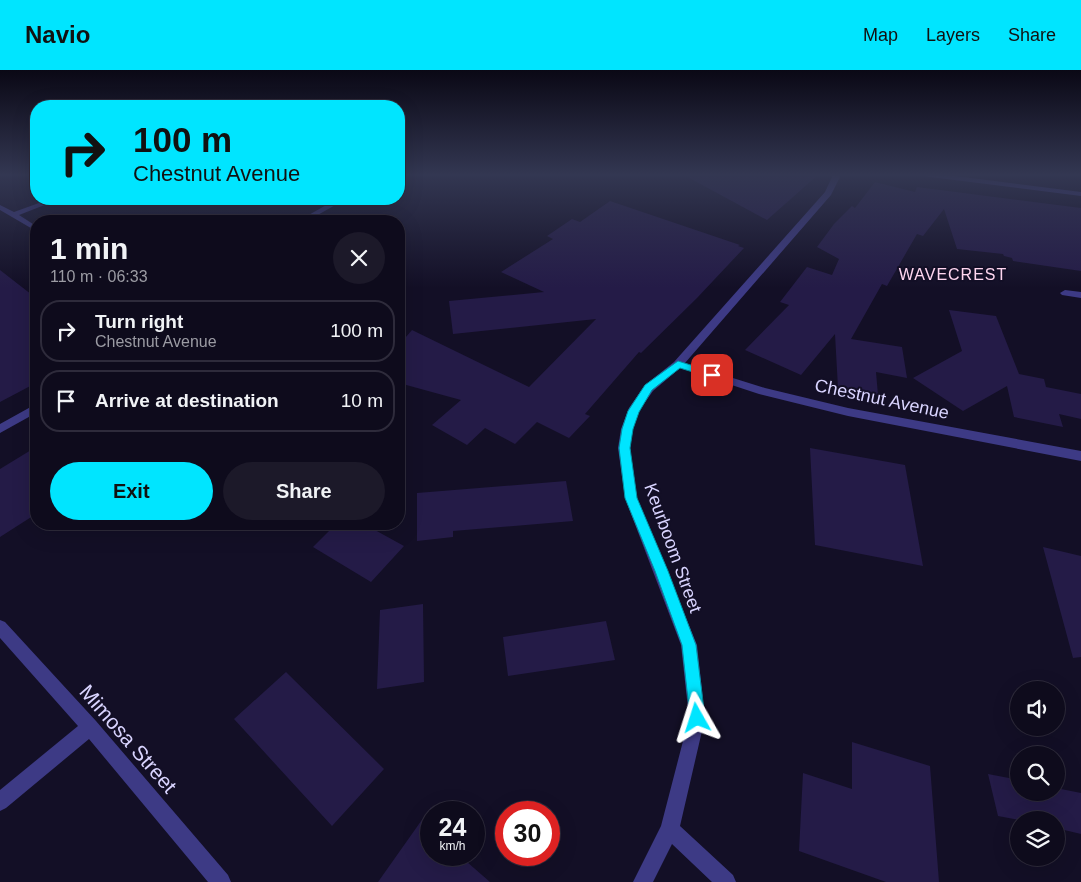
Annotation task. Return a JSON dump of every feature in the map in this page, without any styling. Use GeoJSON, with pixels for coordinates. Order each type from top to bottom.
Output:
{"type":"FeatureCollection","features":[{"type":"Feature","properties":{"kind":"street"},"geometry":{"type":"LineString","coordinates":[[8,212],[30,225]]}},
{"type":"Feature","properties":{"kind":"street"},"geometry":{"type":"LineString","coordinates":[[13,215],[21,212]]}},
{"type":"Feature","properties":{"kind":"street","name":"Keurboom Street"},"geometry":{"type":"LineString","coordinates":[[643,882],[670,829],[697,718],[689,645],[662,571],[631,498],[624,448],[627,429],[639,403],[649,388],[678,364],[811,212]]}},
{"type":"Feature","properties":{"kind":"street"},"geometry":{"type":"LineString","coordinates":[[1065,293],[1081,295]]}},
{"type":"Feature","properties":{"kind":"street","name":"Chestnut Avenue"},"geometry":{"type":"LineString","coordinates":[[678,364],[763,391],[848,412],[1081,456]]}},
{"type":"Feature","properties":{"kind":"street"},"geometry":{"type":"LineString","coordinates":[[0,429],[30,412]]}},
{"type":"Feature","properties":{"kind":"street","name":"Mimosa Street"},"geometry":{"type":"LineString","coordinates":[[0,627],[90,727],[221,882]]}},
{"type":"Feature","properties":{"kind":"street"},"geometry":{"type":"LineString","coordinates":[[0,802],[90,727]]}},
{"type":"Feature","properties":{"kind":"street"},"geometry":{"type":"LineString","coordinates":[[670,829],[726,882]]}},
{"type":"Feature","properties":{"kind":"building"},"geometry":{"type":"Polygon","coordinates":[[[594,212],[642,212],[744,248],[697,298],[641,353],[639,352],[585,414],[590,416],[569,438],[537,422],[515,444],[485,428],[467,445],[432,425],[461,400],[405,385],[405,338],[412,330],[529,387],[596,319],[453,334],[449,301],[544,292],[501,272],[553,239],[547,236],[572,219],[580,222],[594,212]]]}},
{"type":"Feature","properties":{"kind":"building"},"geometry":{"type":"Polygon","coordinates":[[[752,212],[776,212],[767,220],[752,212]]]}},
{"type":"Feature","properties":{"kind":"building"},"geometry":{"type":"Polygon","coordinates":[[[846,212],[942,212],[923,236],[917,234],[887,286],[882,284],[851,339],[902,347],[907,378],[876,372],[878,395],[838,388],[835,334],[801,375],[745,350],[789,305],[780,302],[807,267],[832,275],[839,259],[817,247],[834,224],[846,212]]]}},
{"type":"Feature","properties":{"kind":"building"},"geometry":{"type":"Polygon","coordinates":[[[945,212],[1081,212],[1081,271],[1013,261],[1012,258],[1003,254],[957,249],[945,212]]]}},
{"type":"Feature","properties":{"kind":"building"},"geometry":{"type":"Polygon","coordinates":[[[0,270],[30,293],[30,386],[0,402],[0,270]]]}},
{"type":"Feature","properties":{"kind":"building"},"geometry":{"type":"Polygon","coordinates":[[[949,310],[996,316],[1019,374],[1044,379],[1046,387],[1081,394],[1081,419],[1059,414],[1063,427],[1014,417],[1007,386],[963,411],[913,378],[962,351],[949,310]]]}},
{"type":"Feature","properties":{"kind":"building"},"geometry":{"type":"Polygon","coordinates":[[[810,448],[905,465],[923,566],[815,545],[810,448]]]}},
{"type":"Feature","properties":{"kind":"building"},"geometry":{"type":"Polygon","coordinates":[[[30,451],[30,518],[0,537],[0,469],[30,451]]]}},
{"type":"Feature","properties":{"kind":"building"},"geometry":{"type":"Polygon","coordinates":[[[566,481],[573,521],[453,531],[453,537],[417,541],[417,493],[566,481]]]}},
{"type":"Feature","properties":{"kind":"building"},"geometry":{"type":"Polygon","coordinates":[[[330,530],[375,530],[404,546],[371,582],[313,547],[330,530]]]}},
{"type":"Feature","properties":{"kind":"building"},"geometry":{"type":"Polygon","coordinates":[[[1043,547],[1081,556],[1081,657],[1073,658],[1043,547]]]}},
{"type":"Feature","properties":{"kind":"building"},"geometry":{"type":"Polygon","coordinates":[[[423,604],[424,682],[377,689],[380,610],[423,604]]]}},
{"type":"Feature","properties":{"kind":"building"},"geometry":{"type":"Polygon","coordinates":[[[606,621],[615,660],[508,676],[503,637],[606,621]]]}},
{"type":"Feature","properties":{"kind":"building"},"geometry":{"type":"Polygon","coordinates":[[[286,672],[384,769],[332,826],[234,719],[286,672]]]}},
{"type":"Feature","properties":{"kind":"building"},"geometry":{"type":"Polygon","coordinates":[[[852,742],[930,766],[939,882],[886,882],[799,851],[803,773],[852,789],[852,742]]]}},
{"type":"Feature","properties":{"kind":"building"},"geometry":{"type":"Polygon","coordinates":[[[988,774],[1010,778],[1010,801],[1065,801],[1065,790],[1081,793],[1081,834],[1065,830],[1065,811],[1010,811],[1010,818],[998,816],[988,774]]]}},
{"type":"Feature","properties":{"kind":"building"},"geometry":{"type":"Polygon","coordinates":[[[420,823],[420,866],[472,866],[490,882],[378,882],[420,823]]]}},
{"type":"Feature","properties":{"kind":"district","name":"WAVECREST"},"geometry":{"type":"Point","coordinates":[953,274]}},
{"type":"Feature","properties":{"kind":"route"},"geometry":{"type":"LineString","coordinates":[[697,718],[689,645],[662,571],[631,498],[624,448],[627,429],[634,411],[649,388],[678,364],[712,375]]}}]}
